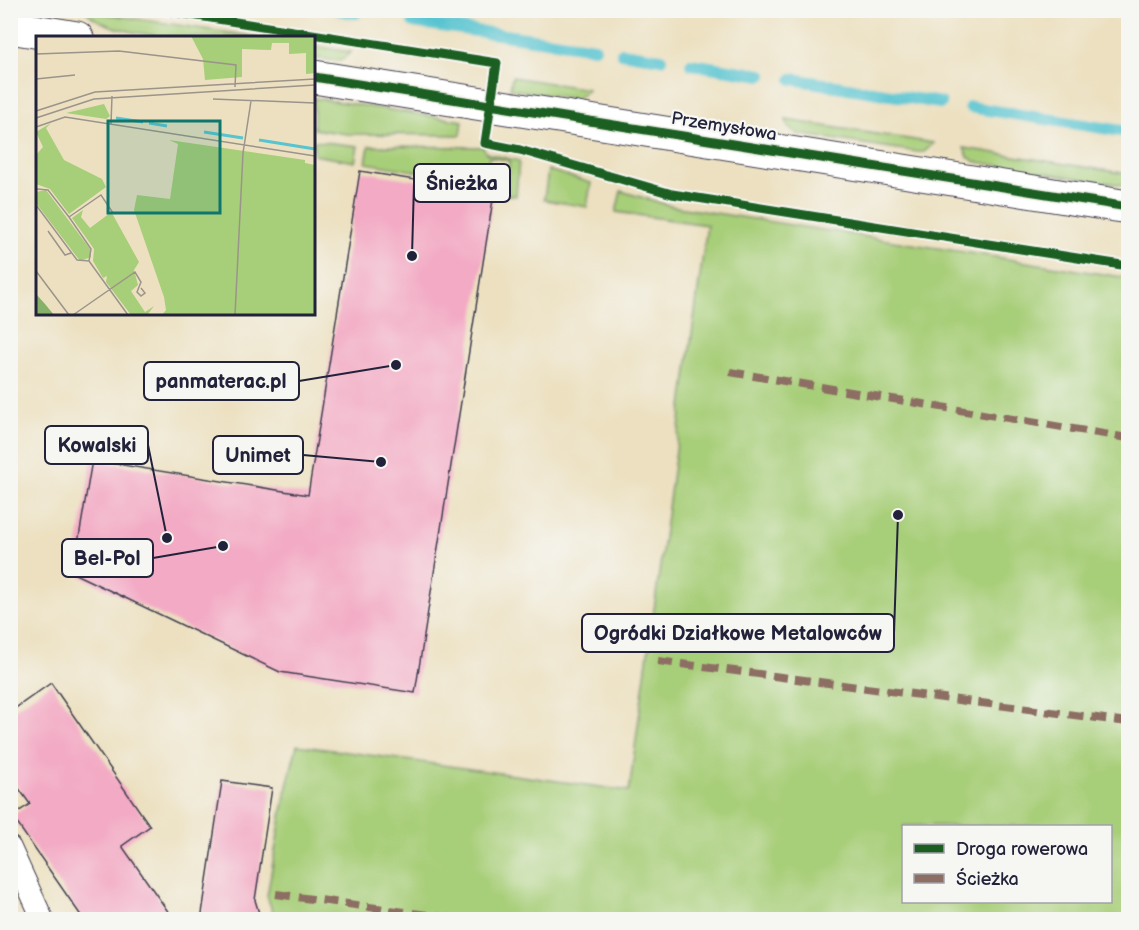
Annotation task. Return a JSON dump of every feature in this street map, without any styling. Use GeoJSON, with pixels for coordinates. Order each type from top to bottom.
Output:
{"type":"FeatureCollection","features":[{"type":"Feature","properties":{"kind":"street"},"geometry":{"type":"LineString","coordinates":[[24,22],[70,36]]}},
{"type":"Feature","properties":{"kind":"street","name":"Przemysłowa"},"geometry":{"type":"LineString","coordinates":[[315,77],[1128,207]]}},
{"type":"Feature","properties":{"kind":"lane"},"geometry":{"type":"LineString","coordinates":[[10,847],[44,920]]}},
{"type":"Feature","properties":{"kind":"green space"},"geometry":{"type":"Polygon","coordinates":[[[85,11],[250,36],[142,34],[119,29],[100,21],[85,11]]]}},
{"type":"Feature","properties":{"kind":"green space"},"geometry":{"type":"Polygon","coordinates":[[[315,46],[351,52],[340,61],[315,58],[315,46]]]}},
{"type":"Feature","properties":{"kind":"green space"},"geometry":{"type":"Polygon","coordinates":[[[512,77],[588,89],[578,98],[569,98],[510,89],[512,77]]]}},
{"type":"Feature","properties":{"kind":"green space"},"geometry":{"type":"Polygon","coordinates":[[[315,98],[463,121],[461,135],[347,134],[315,129],[315,98]]]}},
{"type":"Feature","properties":{"kind":"green space"},"geometry":{"type":"Polygon","coordinates":[[[786,120],[934,143],[924,152],[918,152],[798,134],[788,127],[786,120]]]}},
{"type":"Feature","properties":{"kind":"green space"},"geometry":{"type":"Polygon","coordinates":[[[315,141],[358,146],[355,162],[315,155],[315,141]]]}},
{"type":"Feature","properties":{"kind":"green space"},"geometry":{"type":"Polygon","coordinates":[[[369,146],[483,147],[486,153],[519,161],[516,196],[506,195],[509,161],[489,157],[486,183],[366,163],[369,146]]]}},
{"type":"Feature","properties":{"kind":"green space"},"geometry":{"type":"Polygon","coordinates":[[[964,148],[1128,174],[1128,186],[976,162],[968,157],[964,148]]]}},
{"type":"Feature","properties":{"kind":"green space"},"geometry":{"type":"Polygon","coordinates":[[[548,170],[591,183],[587,207],[544,200],[548,170]]]}},
{"type":"Feature","properties":{"kind":"green space"},"geometry":{"type":"Polygon","coordinates":[[[621,191],[671,206],[1128,278],[1128,919],[275,919],[267,896],[285,795],[297,745],[629,791],[707,225],[616,212],[621,191]]]}},
{"type":"Feature","properties":{"kind":"building"},"geometry":{"type":"Polygon","coordinates":[[[360,171],[494,193],[415,693],[280,672],[73,573],[92,460],[308,495],[360,171]]]}},
{"type":"Feature","properties":{"kind":"building"},"geometry":{"type":"Polygon","coordinates":[[[51,683],[150,826],[122,846],[174,920],[84,920],[12,816],[30,804],[10,776],[10,712],[51,683]]]}},
{"type":"Feature","properties":{"kind":"building"},"geometry":{"type":"Polygon","coordinates":[[[222,781],[272,788],[255,900],[261,920],[201,920],[222,781]]]}},
{"type":"Feature","properties":{"kind":"waterway"},"geometry":{"type":"LineString","coordinates":[[339,10],[356,13]]}},
{"type":"Feature","properties":{"kind":"waterway"},"geometry":{"type":"LineString","coordinates":[[413,22],[595,48]]}},
{"type":"Feature","properties":{"kind":"waterway"},"geometry":{"type":"LineString","coordinates":[[622,53],[661,59]]}},
{"type":"Feature","properties":{"kind":"waterway"},"geometry":{"type":"LineString","coordinates":[[691,64],[761,75]]}},
{"type":"Feature","properties":{"kind":"waterway"},"geometry":{"type":"LineString","coordinates":[[792,79],[941,103]]}},
{"type":"Feature","properties":{"kind":"waterway"},"geometry":{"type":"LineString","coordinates":[[970,107],[1128,132]]}},
{"type":"Feature","properties":{"kind":"marked path"},"geometry":{"type":"LineString","coordinates":[[730,372],[1128,438]]}},
{"type":"Feature","properties":{"kind":"marked path"},"geometry":{"type":"LineString","coordinates":[[658,661],[1128,722]]}},
{"type":"Feature","properties":{"kind":"marked path"},"geometry":{"type":"LineString","coordinates":[[276,894],[463,920]]}},
{"type":"Feature","properties":{"kind":"cycle path"},"geometry":{"type":"LineString","coordinates":[[160,10],[497,63],[485,143],[520,150],[672,194],[1128,266]]}},
{"type":"Feature","properties":{"kind":"cycle path"},"geometry":{"type":"LineString","coordinates":[[315,77],[1128,207]]}},
{"type":"Feature","properties":{"kind":"place","name":"Śnieżka"},"geometry":{"type":"Point","coordinates":[412,256]}},
{"type":"Feature","properties":{"kind":"place","name":"panmaterac.pl"},"geometry":{"type":"Point","coordinates":[396,365]}},
{"type":"Feature","properties":{"kind":"place","name":"Unimet"},"geometry":{"type":"Point","coordinates":[381,462]}},
{"type":"Feature","properties":{"kind":"place","name":"Ogródki Działkowe Metalowców"},"geometry":{"type":"Point","coordinates":[898,515]}},
{"type":"Feature","properties":{"kind":"place","name":"Kowalski"},"geometry":{"type":"Point","coordinates":[167,538]}},
{"type":"Feature","properties":{"kind":"place","name":"Bel-Pol"},"geometry":{"type":"Point","coordinates":[223,546]}}]}
